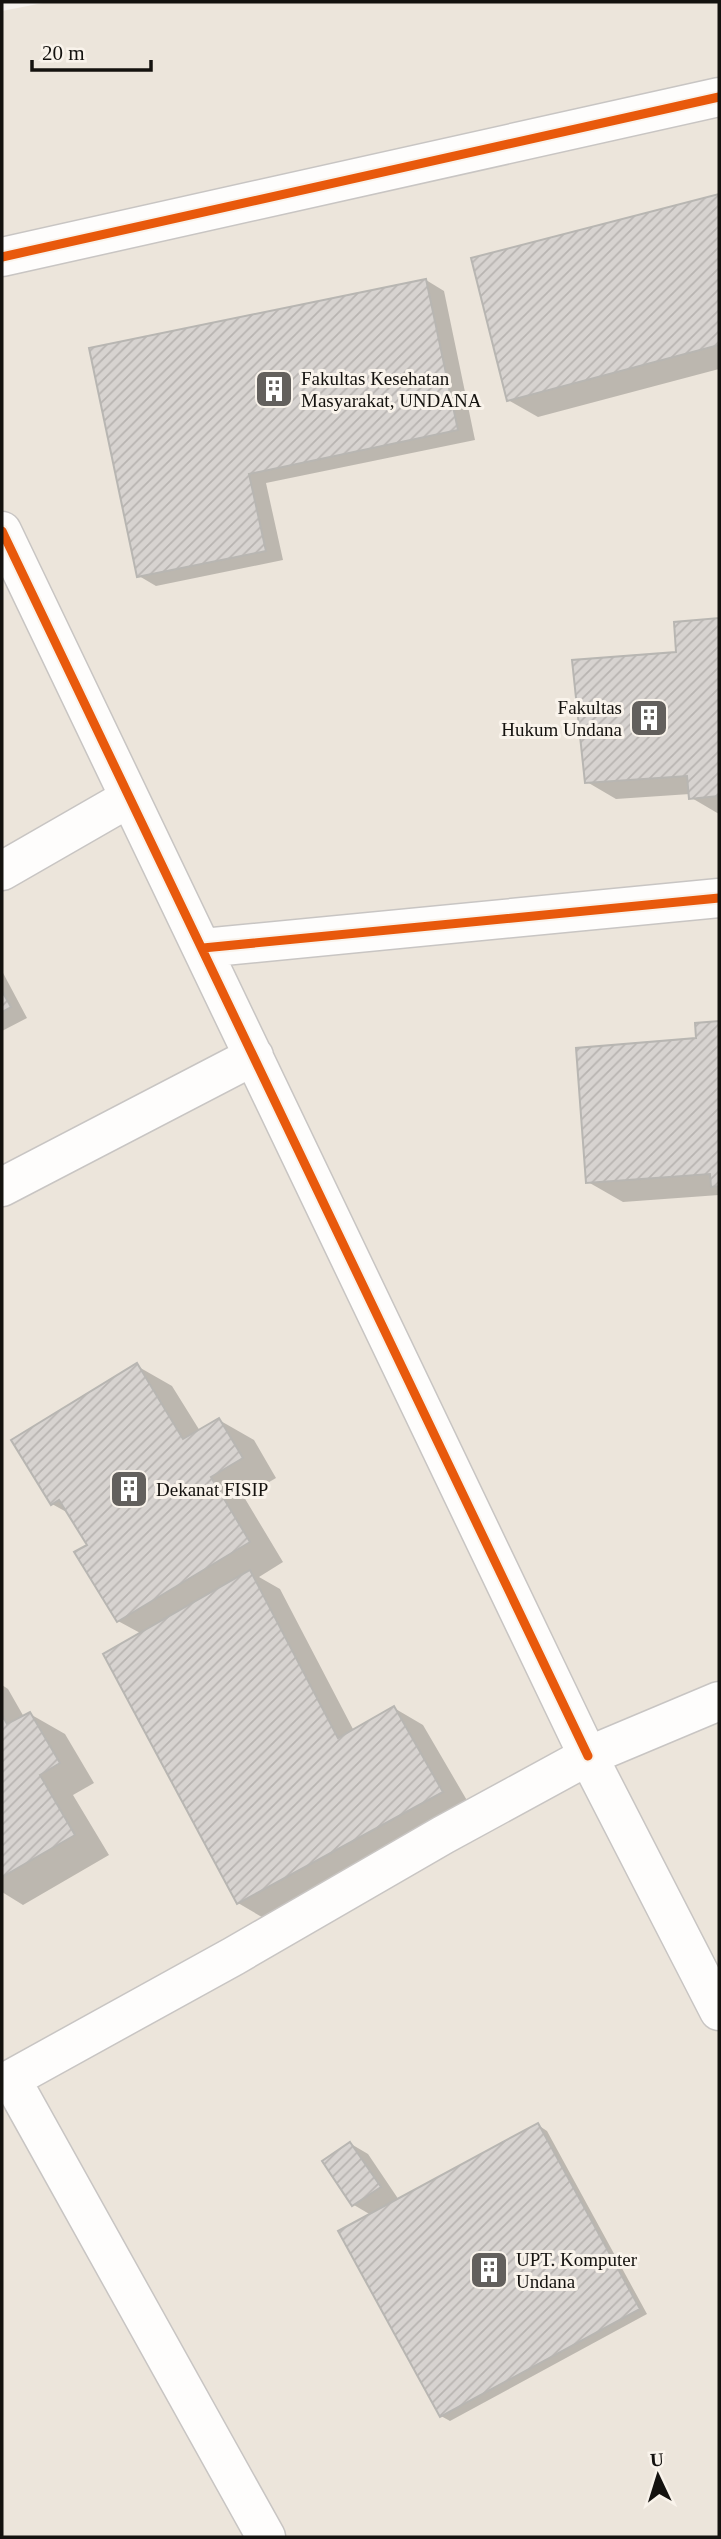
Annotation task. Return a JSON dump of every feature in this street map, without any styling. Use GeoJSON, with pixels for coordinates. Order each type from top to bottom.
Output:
{"type":"FeatureCollection","features":[{"type":"Feature","properties":{"kind":"street"},"geometry":{"type":"LineString","coordinates":[[2,257],[719,97]]}},
{"type":"Feature","properties":{"kind":"street"},"geometry":{"type":"LineString","coordinates":[[2,531],[588,1756],[719,2011]]}},
{"type":"Feature","properties":{"kind":"street"},"geometry":{"type":"LineString","coordinates":[[2,870],[129,798]]}},
{"type":"Feature","properties":{"kind":"street"},"geometry":{"type":"LineString","coordinates":[[203,948],[719,898]]}},
{"type":"Feature","properties":{"kind":"street"},"geometry":{"type":"LineString","coordinates":[[2,1187],[254,1056]]}},
{"type":"Feature","properties":{"kind":"street"},"geometry":{"type":"LineString","coordinates":[[266,2537],[6,2082],[588,1756],[719,1701]]}},
{"type":"Feature","properties":{"kind":"shaded area"},"geometry":{"type":"Polygon","coordinates":[[[48,2],[719,2],[719,2537],[2,2537],[2,11],[48,2]]]}},
{"type":"Feature","properties":{"kind":"building"},"geometry":{"type":"Polygon","coordinates":[[[719,194],[719,345],[507,401],[471,258],[719,194]]]}},
{"type":"Feature","properties":{"kind":"building","name":"Fakultas Kesehatan Masyarakat, UNDANA"},"geometry":{"type":"Polygon","coordinates":[[[426,279],[458,430],[249,474],[266,551],[137,577],[89,348],[426,279]]]}},
{"type":"Feature","properties":{"kind":"building","name":"Fakultas Hukum Undana"},"geometry":{"type":"Polygon","coordinates":[[[719,618],[719,796],[689,799],[687,776],[585,783],[572,660],[676,652],[674,622],[719,618]]]}},
{"type":"Feature","properties":{"kind":"building"},"geometry":{"type":"Polygon","coordinates":[[[2,991],[11,1007],[2,1012],[2,991]]]}},
{"type":"Feature","properties":{"kind":"building"},"geometry":{"type":"Polygon","coordinates":[[[719,1021],[719,1186],[711,1187],[710,1174],[586,1183],[576,1048],[696,1038],[695,1023],[719,1021]]]}},
{"type":"Feature","properties":{"kind":"building","name":"Dekanat FISIP"},"geometry":{"type":"Polygon","coordinates":[[[137,1363],[183,1439],[219,1418],[243,1458],[211,1477],[250,1542],[117,1622],[74,1552],[87,1545],[59,1500],[51,1505],[11,1440],[137,1363]]]}},
{"type":"Feature","properties":{"kind":"building"},"geometry":{"type":"Polygon","coordinates":[[[250,1570],[338,1738],[394,1706],[443,1792],[237,1904],[103,1654],[250,1570]]]}},
{"type":"Feature","properties":{"kind":"building"},"geometry":{"type":"Polygon","coordinates":[[[30,1712],[60,1763],[40,1775],[75,1835],[2,1877],[2,1715],[7,1724],[30,1712]]]}},
{"type":"Feature","properties":{"kind":"building","name":"UPT. Komputer Undana"},"geometry":{"type":"Polygon","coordinates":[[[538,2123],[640,2309],[440,2417],[338,2231],[538,2123]]]}},
{"type":"Feature","properties":{"kind":"building"},"geometry":{"type":"Polygon","coordinates":[[[350,2142],[381,2187],[352,2206],[322,2161],[350,2142]]]}},
{"type":"Feature","properties":{"kind":"cycle path"},"geometry":{"type":"LineString","coordinates":[[2,257],[719,97]]}},
{"type":"Feature","properties":{"kind":"cycle path"},"geometry":{"type":"LineString","coordinates":[[2,531],[588,1756]]}},
{"type":"Feature","properties":{"kind":"cycle path"},"geometry":{"type":"LineString","coordinates":[[203,948],[719,898]]}},
{"type":"Feature","properties":{"kind":"place","name":"Fakultas Kesehatan Masyarakat, UNDANA"},"geometry":{"type":"Point","coordinates":[274,389]}},
{"type":"Feature","properties":{"kind":"place","name":"Fakultas Hukum Undana"},"geometry":{"type":"Point","coordinates":[649,718]}},
{"type":"Feature","properties":{"kind":"place","name":"Dekanat FISIP"},"geometry":{"type":"Point","coordinates":[129,1489]}},
{"type":"Feature","properties":{"kind":"place","name":"UPT. Komputer Undana"},"geometry":{"type":"Point","coordinates":[489,2270]}}]}
